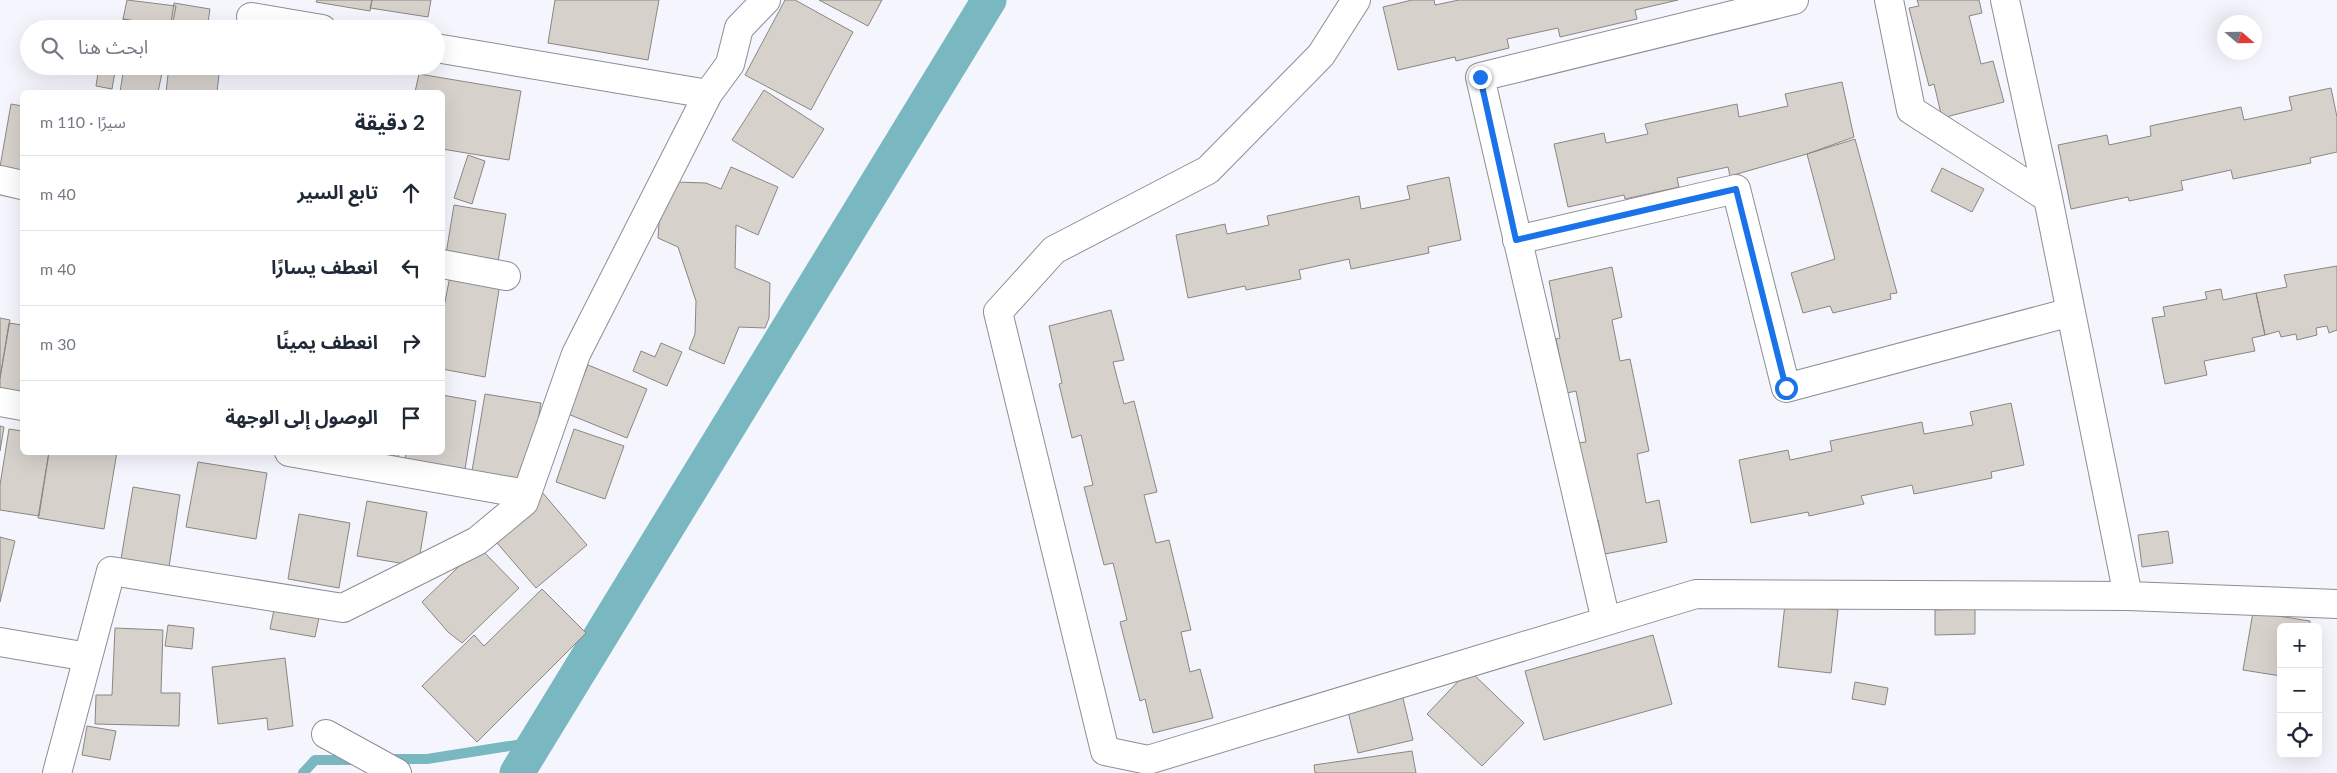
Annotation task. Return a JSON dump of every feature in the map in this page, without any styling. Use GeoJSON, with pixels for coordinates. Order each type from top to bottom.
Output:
{"type":"FeatureCollection","features":[{"type":"Feature","properties":{"kind":"street"},"geometry":{"type":"LineString","coordinates":[[57,773],[111,571],[343,608],[477,541],[524,502],[576,354],[708,94],[730,64],[739,28],[766,0]]}},
{"type":"Feature","properties":{"kind":"street"},"geometry":{"type":"LineString","coordinates":[[1356,0],[1321,55],[1208,170],[1054,250],[998,312],[1105,751],[1148,760],[1696,594],[2128,596],[2337,604]]}},
{"type":"Feature","properties":{"kind":"street"},"geometry":{"type":"LineString","coordinates":[[1606,621],[1516,240],[1480,77],[1794,0]]}},
{"type":"Feature","properties":{"kind":"street"},"geometry":{"type":"LineString","coordinates":[[1889,0],[1911,110],[2048,198]]}},
{"type":"Feature","properties":{"kind":"street"},"geometry":{"type":"LineString","coordinates":[[2005,0],[2048,198],[2128,596]]}},
{"type":"Feature","properties":{"kind":"street"},"geometry":{"type":"LineString","coordinates":[[251,17],[269,20]]}},
{"type":"Feature","properties":{"kind":"street"},"geometry":{"type":"LineString","coordinates":[[445,50],[708,94]]}},
{"type":"Feature","properties":{"kind":"street"},"geometry":{"type":"LineString","coordinates":[[0,180],[20,185]]}},
{"type":"Feature","properties":{"kind":"street"},"geometry":{"type":"LineString","coordinates":[[1516,240],[1736,189],[1786,388],[2071,312]]}},
{"type":"Feature","properties":{"kind":"street"},"geometry":{"type":"LineString","coordinates":[[445,265],[506,276]]}},
{"type":"Feature","properties":{"kind":"street"},"geometry":{"type":"LineString","coordinates":[[0,402],[20,406]]}},
{"type":"Feature","properties":{"kind":"street"},"geometry":{"type":"LineString","coordinates":[[306,455],[526,494]]}},
{"type":"Feature","properties":{"kind":"street"},"geometry":{"type":"LineString","coordinates":[[0,642],[88,657]]}},
{"type":"Feature","properties":{"kind":"street"},"geometry":{"type":"LineString","coordinates":[[326,734],[397,773]]}},
{"type":"Feature","properties":{"kind":"building"},"geometry":{"type":"Polygon","coordinates":[[[127,0],[176,6],[173,20],[123,19],[127,0]]]}},
{"type":"Feature","properties":{"kind":"building"},"geometry":{"type":"Polygon","coordinates":[[[317,0],[372,0],[370,11],[316,2],[317,0]]]}},
{"type":"Feature","properties":{"kind":"building"},"geometry":{"type":"Polygon","coordinates":[[[372,0],[431,0],[428,17],[370,8],[372,0]]]}},
{"type":"Feature","properties":{"kind":"building"},"geometry":{"type":"Polygon","coordinates":[[[555,0],[659,0],[648,60],[548,43],[555,0]]]}},
{"type":"Feature","properties":{"kind":"building"},"geometry":{"type":"Polygon","coordinates":[[[785,0],[795,0],[853,32],[811,110],[745,75],[785,0]]]}},
{"type":"Feature","properties":{"kind":"building"},"geometry":{"type":"Polygon","coordinates":[[[819,0],[882,0],[868,26],[819,0]]]}},
{"type":"Feature","properties":{"kind":"building"},"geometry":{"type":"Polygon","coordinates":[[[1412,0],[1434,0],[1435,5],[1459,0],[1678,0],[1635,10],[1637,19],[1560,37],[1558,28],[1507,39],[1509,48],[1456,61],[1455,57],[1398,70],[1383,7],[1412,0]]]}},
{"type":"Feature","properties":{"kind":"building"},"geometry":{"type":"Polygon","coordinates":[[[1917,0],[1979,0],[1982,13],[1969,16],[1981,64],[1993,61],[2004,102],[1942,118],[1934,84],[1929,86],[1909,8],[1919,6],[1917,0]]]}},
{"type":"Feature","properties":{"kind":"building"},"geometry":{"type":"Polygon","coordinates":[[[174,3],[210,9],[208,20],[171,20],[174,3]]]}},
{"type":"Feature","properties":{"kind":"building"},"geometry":{"type":"Polygon","coordinates":[[[98,75],[114,75],[112,89],[96,86],[98,75]]]}},
{"type":"Feature","properties":{"kind":"building"},"geometry":{"type":"Polygon","coordinates":[[[123,75],[162,75],[158,90],[120,90],[123,75]]]}},
{"type":"Feature","properties":{"kind":"building"},"geometry":{"type":"Polygon","coordinates":[[[168,75],[219,75],[217,90],[166,90],[168,75]]]}},
{"type":"Feature","properties":{"kind":"building"},"geometry":{"type":"Polygon","coordinates":[[[419,75],[425,75],[521,91],[509,160],[445,149],[445,90],[415,90],[419,75]]]}},
{"type":"Feature","properties":{"kind":"building"},"geometry":{"type":"Polygon","coordinates":[[[1842,82],[1854,137],[1807,154],[1730,176],[1728,167],[1677,178],[1679,187],[1625,199],[1624,195],[1568,207],[1554,144],[1604,133],[1606,143],[1648,134],[1645,124],[1737,104],[1739,117],[1788,106],[1785,94],[1842,82]]]}},
{"type":"Feature","properties":{"kind":"building"},"geometry":{"type":"Polygon","coordinates":[[[2331,88],[2337,117],[2337,152],[2310,158],[2311,163],[2233,179],[2231,170],[2181,181],[2183,190],[2129,201],[2128,197],[2071,209],[2058,145],[2107,135],[2109,145],[2151,136],[2150,126],[2241,107],[2244,120],[2292,110],[2289,97],[2331,88]]]}},
{"type":"Feature","properties":{"kind":"building"},"geometry":{"type":"Polygon","coordinates":[[[764,90],[824,129],[793,178],[732,140],[764,90]]]}},
{"type":"Feature","properties":{"kind":"building"},"geometry":{"type":"Polygon","coordinates":[[[11,104],[20,106],[20,171],[0,167],[11,104]]]}},
{"type":"Feature","properties":{"kind":"building"},"geometry":{"type":"Polygon","coordinates":[[[1855,139],[1897,293],[1890,294],[1891,299],[1833,313],[1830,306],[1803,313],[1791,273],[1835,259],[1807,154],[1855,139]]]}},
{"type":"Feature","properties":{"kind":"building"},"geometry":{"type":"Polygon","coordinates":[[[468,155],[485,161],[472,204],[454,198],[468,155]]]}},
{"type":"Feature","properties":{"kind":"building"},"geometry":{"type":"Polygon","coordinates":[[[731,167],[778,187],[758,235],[736,225],[735,268],[770,283],[769,318],[765,328],[739,327],[724,364],[689,349],[695,334],[696,301],[678,247],[658,238],[659,223],[676,182],[706,183],[721,189],[731,167]]]}},
{"type":"Feature","properties":{"kind":"building"},"geometry":{"type":"Polygon","coordinates":[[[1942,168],[1984,189],[1972,212],[1931,191],[1942,168]]]}},
{"type":"Feature","properties":{"kind":"building"},"geometry":{"type":"Polygon","coordinates":[[[1449,177],[1461,240],[1428,247],[1429,253],[1351,269],[1349,259],[1299,270],[1301,279],[1246,290],[1245,286],[1188,298],[1176,235],[1225,224],[1227,234],[1269,225],[1267,216],[1359,196],[1361,209],[1410,199],[1407,186],[1449,177]]]}},
{"type":"Feature","properties":{"kind":"building"},"geometry":{"type":"Polygon","coordinates":[[[454,205],[506,214],[497,268],[445,260],[454,205]]]}},
{"type":"Feature","properties":{"kind":"building"},"geometry":{"type":"Polygon","coordinates":[[[2337,266],[2337,330],[2329,333],[2327,326],[2316,328],[2317,335],[2297,340],[2296,334],[2281,337],[2279,331],[2265,335],[2256,293],[2287,287],[2284,275],[2337,266]]]}},
{"type":"Feature","properties":{"kind":"building"},"geometry":{"type":"Polygon","coordinates":[[[1612,267],[1622,317],[1612,320],[1620,361],[1630,359],[1649,451],[1637,454],[1646,503],[1659,500],[1667,542],[1605,554],[1598,520],[1593,522],[1577,443],[1586,442],[1576,391],[1567,393],[1556,339],[1560,338],[1549,281],[1612,267]]]}},
{"type":"Feature","properties":{"kind":"building"},"geometry":{"type":"Polygon","coordinates":[[[450,276],[500,284],[485,377],[445,370],[445,302],[450,276]]]}},
{"type":"Feature","properties":{"kind":"building"},"geometry":{"type":"Polygon","coordinates":[[[2221,289],[2223,300],[2256,293],[2265,335],[2252,338],[2255,351],[2204,361],[2207,375],[2165,384],[2152,318],[2165,316],[2163,307],[2207,299],[2205,292],[2221,289]]]}},
{"type":"Feature","properties":{"kind":"building"},"geometry":{"type":"Polygon","coordinates":[[[1111,310],[1124,360],[1113,362],[1124,404],[1134,401],[1157,492],[1144,495],[1156,543],[1169,540],[1191,630],[1181,632],[1190,672],[1200,669],[1213,718],[1153,733],[1145,699],[1140,701],[1120,622],[1127,620],[1113,563],[1104,565],[1084,487],[1093,485],[1081,435],[1072,438],[1059,384],[1062,383],[1049,326],[1111,310]]]}},
{"type":"Feature","properties":{"kind":"building"},"geometry":{"type":"Polygon","coordinates":[[[0,318],[10,320],[0,378],[0,318]]]}},
{"type":"Feature","properties":{"kind":"building"},"geometry":{"type":"Polygon","coordinates":[[[9,323],[20,325],[20,394],[0,390],[0,378],[9,323]]]}},
{"type":"Feature","properties":{"kind":"building"},"geometry":{"type":"Polygon","coordinates":[[[661,343],[682,352],[667,386],[633,371],[641,351],[655,357],[661,343]]]}},
{"type":"Feature","properties":{"kind":"building"},"geometry":{"type":"Polygon","coordinates":[[[588,365],[647,389],[627,438],[568,414],[588,365]]]}},
{"type":"Feature","properties":{"kind":"building"},"geometry":{"type":"Polygon","coordinates":[[[485,394],[541,403],[528,480],[472,471],[485,394]]]}},
{"type":"Feature","properties":{"kind":"building"},"geometry":{"type":"Polygon","coordinates":[[[445,396],[476,401],[465,469],[405,459],[406,455],[445,455],[445,396]]]}},
{"type":"Feature","properties":{"kind":"building"},"geometry":{"type":"Polygon","coordinates":[[[2011,403],[2024,465],[1991,472],[1992,478],[1914,494],[1912,485],[1861,496],[1864,504],[1809,516],[1808,512],[1751,523],[1739,460],[1788,450],[1790,460],[1832,451],[1830,441],[1922,422],[1924,434],[1973,425],[1970,412],[2011,403]]]}},
{"type":"Feature","properties":{"kind":"building"},"geometry":{"type":"Polygon","coordinates":[[[0,426],[4,427],[0,451],[0,426]]]}},
{"type":"Feature","properties":{"kind":"building"},"geometry":{"type":"Polygon","coordinates":[[[9,429],[20,431],[20,455],[49,455],[39,516],[0,510],[0,485],[9,429]]]}},
{"type":"Feature","properties":{"kind":"building"},"geometry":{"type":"Polygon","coordinates":[[[574,429],[624,446],[605,499],[556,482],[574,429]]]}},
{"type":"Feature","properties":{"kind":"building"},"geometry":{"type":"Polygon","coordinates":[[[48,455],[116,455],[104,529],[38,518],[48,455]]]}},
{"type":"Feature","properties":{"kind":"building"},"geometry":{"type":"Polygon","coordinates":[[[198,462],[267,473],[256,539],[186,527],[198,462]]]}},
{"type":"Feature","properties":{"kind":"building"},"geometry":{"type":"Polygon","coordinates":[[[133,487],[180,495],[169,567],[121,559],[133,487]]]}},
{"type":"Feature","properties":{"kind":"building"},"geometry":{"type":"Polygon","coordinates":[[[542,492],[587,545],[536,588],[491,536],[542,492]]]}},
{"type":"Feature","properties":{"kind":"building"},"geometry":{"type":"Polygon","coordinates":[[[367,501],[427,512],[418,566],[357,556],[367,501]]]}},
{"type":"Feature","properties":{"kind":"building"},"geometry":{"type":"Polygon","coordinates":[[[299,514],[350,523],[339,588],[288,579],[299,514]]]}},
{"type":"Feature","properties":{"kind":"building"},"geometry":{"type":"Polygon","coordinates":[[[2168,531],[2173,563],[2142,567],[2138,535],[2168,531]]]}},
{"type":"Feature","properties":{"kind":"building"},"geometry":{"type":"Polygon","coordinates":[[[0,537],[15,541],[0,602],[0,537]]]}},
{"type":"Feature","properties":{"kind":"building"},"geometry":{"type":"Polygon","coordinates":[[[479,547],[519,588],[462,643],[448,632],[422,602],[479,547]]]}},
{"type":"Feature","properties":{"kind":"building"},"geometry":{"type":"Polygon","coordinates":[[[542,589],[586,633],[477,742],[422,686],[474,635],[484,646],[542,589]]]}},
{"type":"Feature","properties":{"kind":"building"},"geometry":{"type":"Polygon","coordinates":[[[276,600],[321,608],[315,637],[270,629],[276,600]]]}},
{"type":"Feature","properties":{"kind":"building"},"geometry":{"type":"Polygon","coordinates":[[[1785,604],[1838,610],[1831,673],[1778,667],[1785,604]]]}},
{"type":"Feature","properties":{"kind":"building"},"geometry":{"type":"Polygon","coordinates":[[[1975,609],[1975,634],[1935,635],[1935,610],[1975,609]]]}},
{"type":"Feature","properties":{"kind":"building"},"geometry":{"type":"Polygon","coordinates":[[[2253,612],[2310,621],[2310,623],[2277,623],[2277,675],[2243,670],[2253,612]]]}},
{"type":"Feature","properties":{"kind":"building"},"geometry":{"type":"Polygon","coordinates":[[[168,625],[194,628],[192,649],[165,646],[168,625]]]}},
{"type":"Feature","properties":{"kind":"building"},"geometry":{"type":"Polygon","coordinates":[[[115,628],[163,630],[161,693],[180,693],[179,726],[95,724],[96,695],[112,695],[115,628]]]}},
{"type":"Feature","properties":{"kind":"building"},"geometry":{"type":"Polygon","coordinates":[[[1653,635],[1672,704],[1544,740],[1525,671],[1653,635]]]}},
{"type":"Feature","properties":{"kind":"building"},"geometry":{"type":"Polygon","coordinates":[[[285,658],[293,726],[268,730],[267,718],[218,724],[212,667],[285,658]]]}},
{"type":"Feature","properties":{"kind":"building"},"geometry":{"type":"Polygon","coordinates":[[[1469,670],[1524,723],[1482,766],[1427,714],[1469,670]]]}},
{"type":"Feature","properties":{"kind":"building"},"geometry":{"type":"Polygon","coordinates":[[[1855,682],[1888,688],[1885,705],[1852,699],[1855,682]]]}},
{"type":"Feature","properties":{"kind":"building"},"geometry":{"type":"Polygon","coordinates":[[[1401,690],[1413,740],[1358,753],[1346,703],[1401,690]]]}},
{"type":"Feature","properties":{"kind":"building"},"geometry":{"type":"Polygon","coordinates":[[[87,726],[116,731],[110,760],[82,755],[87,726]]]}},
{"type":"Feature","properties":{"kind":"building"},"geometry":{"type":"Polygon","coordinates":[[[1412,751],[1416,773],[1315,773],[1314,765],[1412,751]]]}},
{"type":"Feature","properties":{"kind":"waterway"},"geometry":{"type":"LineString","coordinates":[[517,773],[989,0]]}},
{"type":"Feature","properties":{"kind":"waterway"},"geometry":{"type":"LineString","coordinates":[[388,759],[427,759],[535,742]]}},
{"type":"Feature","properties":{"kind":"waterway"},"geometry":{"type":"LineString","coordinates":[[303,773],[315,760],[356,760]]}},
{"type":"Feature","properties":{"kind":"route"},"geometry":{"type":"LineString","coordinates":[[1480,77],[1516,240],[1736,189],[1786,388]]}}]}
